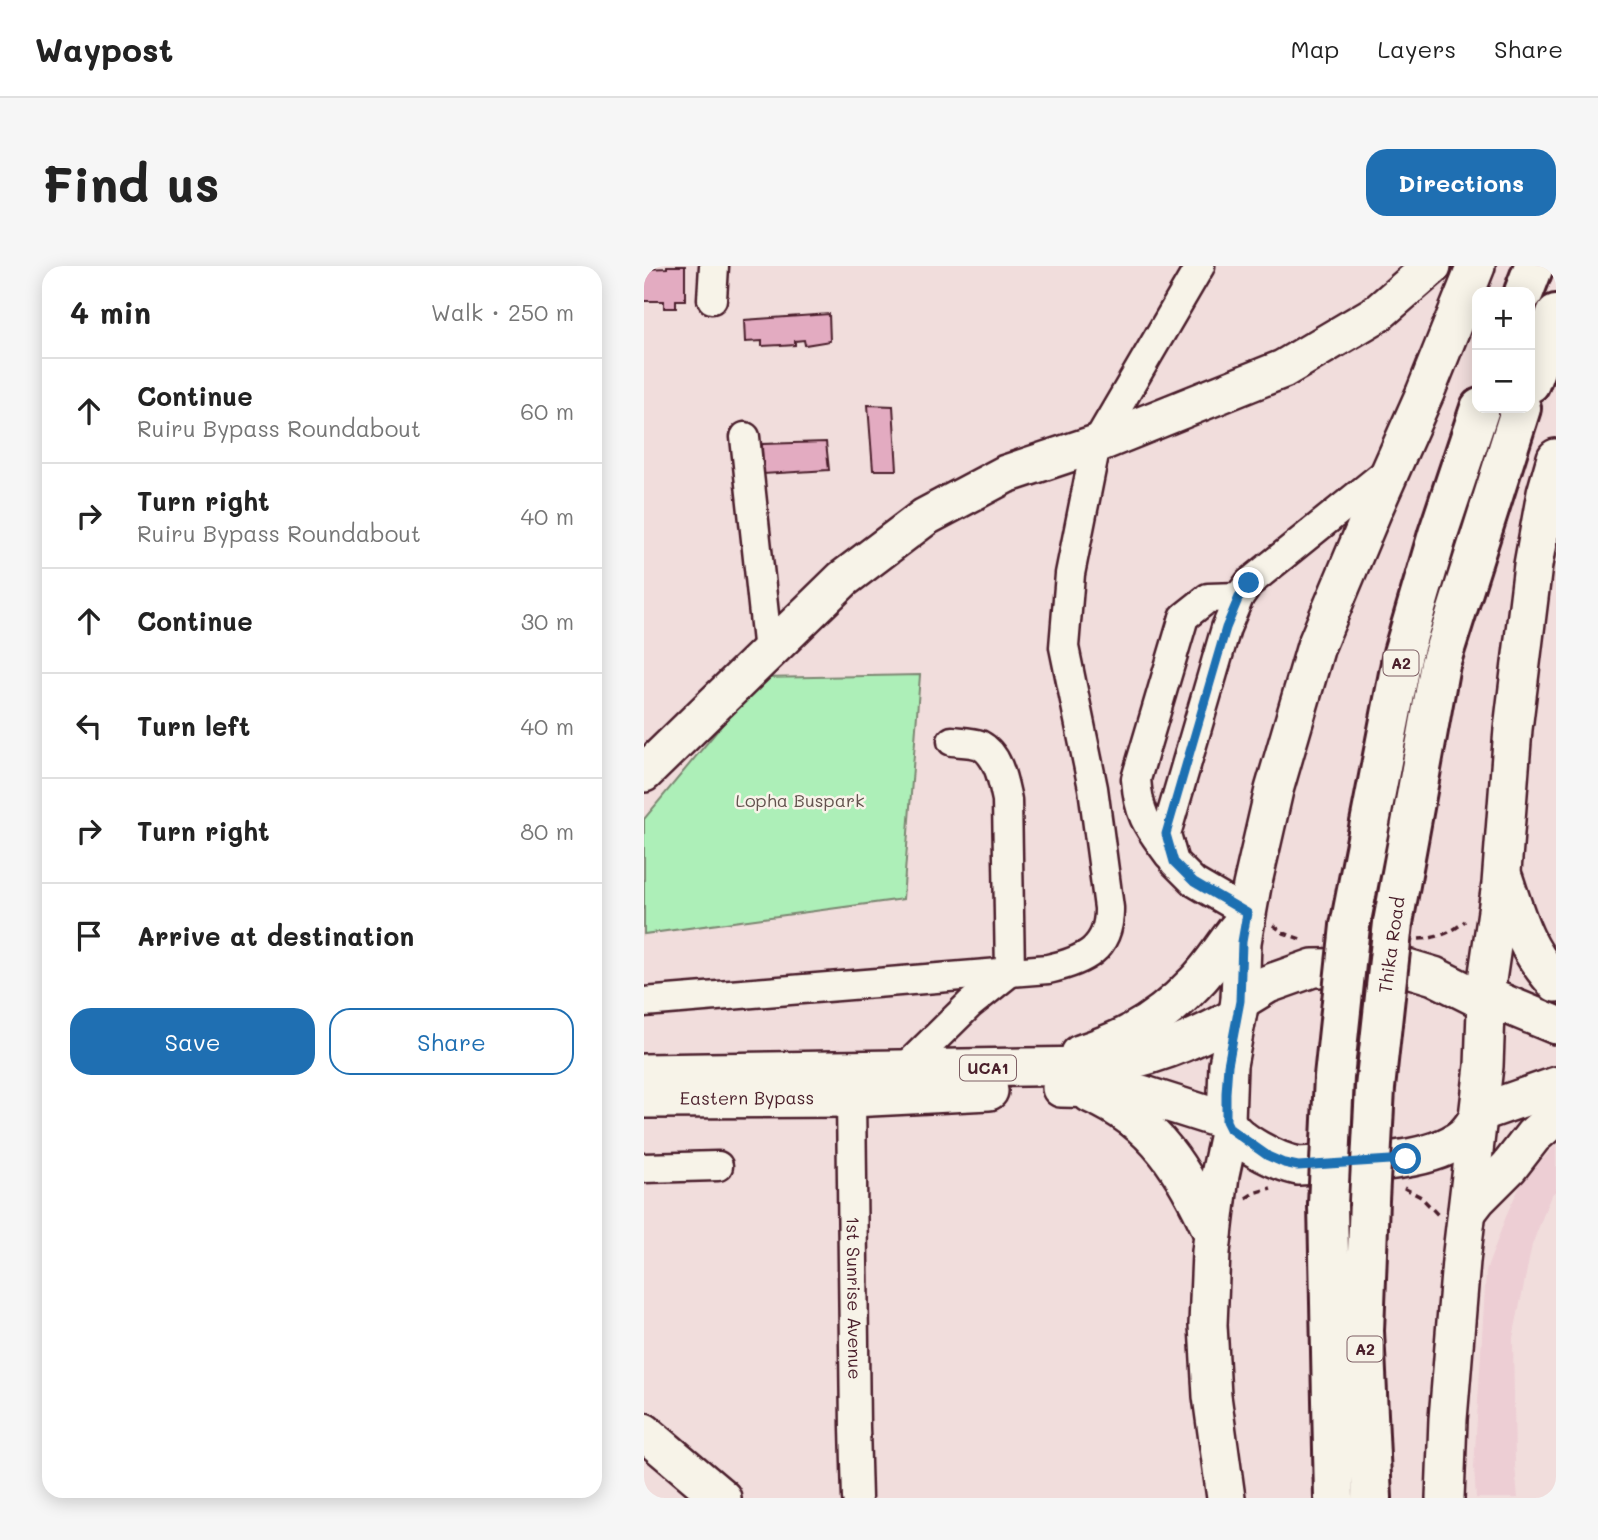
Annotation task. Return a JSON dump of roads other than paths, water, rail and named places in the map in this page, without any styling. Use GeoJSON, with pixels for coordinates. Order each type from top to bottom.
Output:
{"type":"FeatureCollection","features":[{"type":"Feature","properties":{"kind":"highway"},"geometry":{"type":"LineString","coordinates":[[1526,287],[1534,266]]}},
{"type":"Feature","properties":{"kind":"highway"},"geometry":{"type":"LineString","coordinates":[[1535,370],[1556,314]]}},
{"type":"Feature","properties":{"kind":"highway","name":"A2"},"geometry":{"type":"LineString","coordinates":[[1334,1498],[1328,1205],[1334,1077],[1350,926],[1403,653],[1438,534],[1478,413]]}},
{"type":"Feature","properties":{"kind":"highway","name":"Thika Road"},"geometry":{"type":"LineString","coordinates":[[1372,1498],[1364,1331],[1375,1088],[1393,923],[1440,664],[1519,413]]}},
{"type":"Feature","properties":{"kind":"main road"},"geometry":{"type":"LineString","coordinates":[[644,773],[843,579],[925,517],[1006,474],[1096,444],[1283,369],[1378,313],[1432,266]]}},
{"type":"Feature","properties":{"kind":"main road"},"geometry":{"type":"LineString","coordinates":[[1226,1498],[1212,1396],[1208,1325],[1213,1234],[1228,1125],[1228,1065],[1238,1009],[1242,942],[1247,916],[1274,790],[1316,646],[1425,393],[1476,266]]}},
{"type":"Feature","properties":{"kind":"main road"},"geometry":{"type":"LineString","coordinates":[[1445,1498],[1448,1419],[1461,1261],[1484,1066],[1484,1001],[1502,871],[1513,729],[1533,565],[1546,493],[1556,458]]}},
{"type":"Feature","properties":{"kind":"main road"},"geometry":{"type":"LineString","coordinates":[[1502,871],[1530,950],[1556,983]]}},
{"type":"Feature","properties":{"kind":"main road"},"geometry":{"type":"LineString","coordinates":[[1060,1078],[1166,1009],[1195,983],[1247,916]]}},
{"type":"Feature","properties":{"kind":"main road"},"geometry":{"type":"LineString","coordinates":[[1238,1009],[1268,984],[1313,968],[1404,967],[1434,975],[1484,1001],[1497,1001],[1556,1025]]}},
{"type":"Feature","properties":{"kind":"main road","name":"UCA1"},"geometry":{"type":"LineString","coordinates":[[851,1098],[1060,1078],[1096,1066],[1145,1057],[1175,1047],[1238,1009]]}},
{"type":"Feature","properties":{"kind":"main road","name":"UCA1"},"geometry":{"type":"LineString","coordinates":[[905,1068],[1060,1078],[1105,1090],[1141,1094],[1228,1125]]}},
{"type":"Feature","properties":{"kind":"main road","name":"Eastern Bypass"},"geometry":{"type":"LineString","coordinates":[[644,1073],[905,1068]]}},
{"type":"Feature","properties":{"kind":"main road"},"geometry":{"type":"LineString","coordinates":[[1060,1078],[1111,1103],[1141,1125],[1164,1147],[1185,1177],[1213,1234]]}},
{"type":"Feature","properties":{"kind":"main road"},"geometry":{"type":"LineString","coordinates":[[1228,1125],[1268,1156],[1298,1166],[1406,1159],[1434,1152],[1451,1144],[1466,1135],[1479,1116],[1556,1086]]}},
{"type":"Feature","properties":{"kind":"main road","name":"Eastern Bypass"},"geometry":{"type":"LineString","coordinates":[[644,1099],[851,1098]]}},
{"type":"Feature","properties":{"kind":"main road"},"geometry":{"type":"LineString","coordinates":[[1467,1212],[1533,1136],[1556,1116]]}},
{"type":"Feature","properties":{"kind":"main road"},"geometry":{"type":"LineString","coordinates":[[645,1433],[722,1498]]}},
{"type":"Feature","properties":{"kind":"street"},"geometry":{"type":"LineString","coordinates":[[712,299],[714,266]]}},
{"type":"Feature","properties":{"kind":"street"},"geometry":{"type":"LineString","coordinates":[[644,1002],[1048,969],[1080,959],[1098,945],[1107,931],[1109,920],[1093,788],[1064,647],[1070,574],[1096,444],[1200,266]]}},
{"type":"Feature","properties":{"kind":"street"},"geometry":{"type":"LineString","coordinates":[[745,437],[768,652]]}},
{"type":"Feature","properties":{"kind":"street"},"geometry":{"type":"LineString","coordinates":[[1174,862],[1166,834],[1226,628],[1239,597],[1249,583],[1391,468]]}},
{"type":"Feature","properties":{"kind":"street"},"geometry":{"type":"LineString","coordinates":[[1239,597],[1208,598],[1184,617],[1136,779],[1137,799],[1144,820],[1174,862],[1194,882],[1247,916]]}},
{"type":"Feature","properties":{"kind":"street"},"geometry":{"type":"LineString","coordinates":[[952,741],[979,745],[990,754],[1001,774],[1007,800],[1010,972]]}},
{"type":"Feature","properties":{"kind":"street"},"geometry":{"type":"LineString","coordinates":[[905,1068],[970,1004],[1010,972]]}},
{"type":"Feature","properties":{"kind":"street","name":"1st Sunrise Avenue"},"geometry":{"type":"LineString","coordinates":[[851,1098],[857,1498]]}},
{"type":"Feature","properties":{"kind":"street"},"geometry":{"type":"LineString","coordinates":[[644,1168],[718,1166]]}},
{"type":"Feature","properties":{"kind":"park label","name":"Lopha Buspark"},"geometry":{"type":"Point","coordinates":[800,801]}}]}
